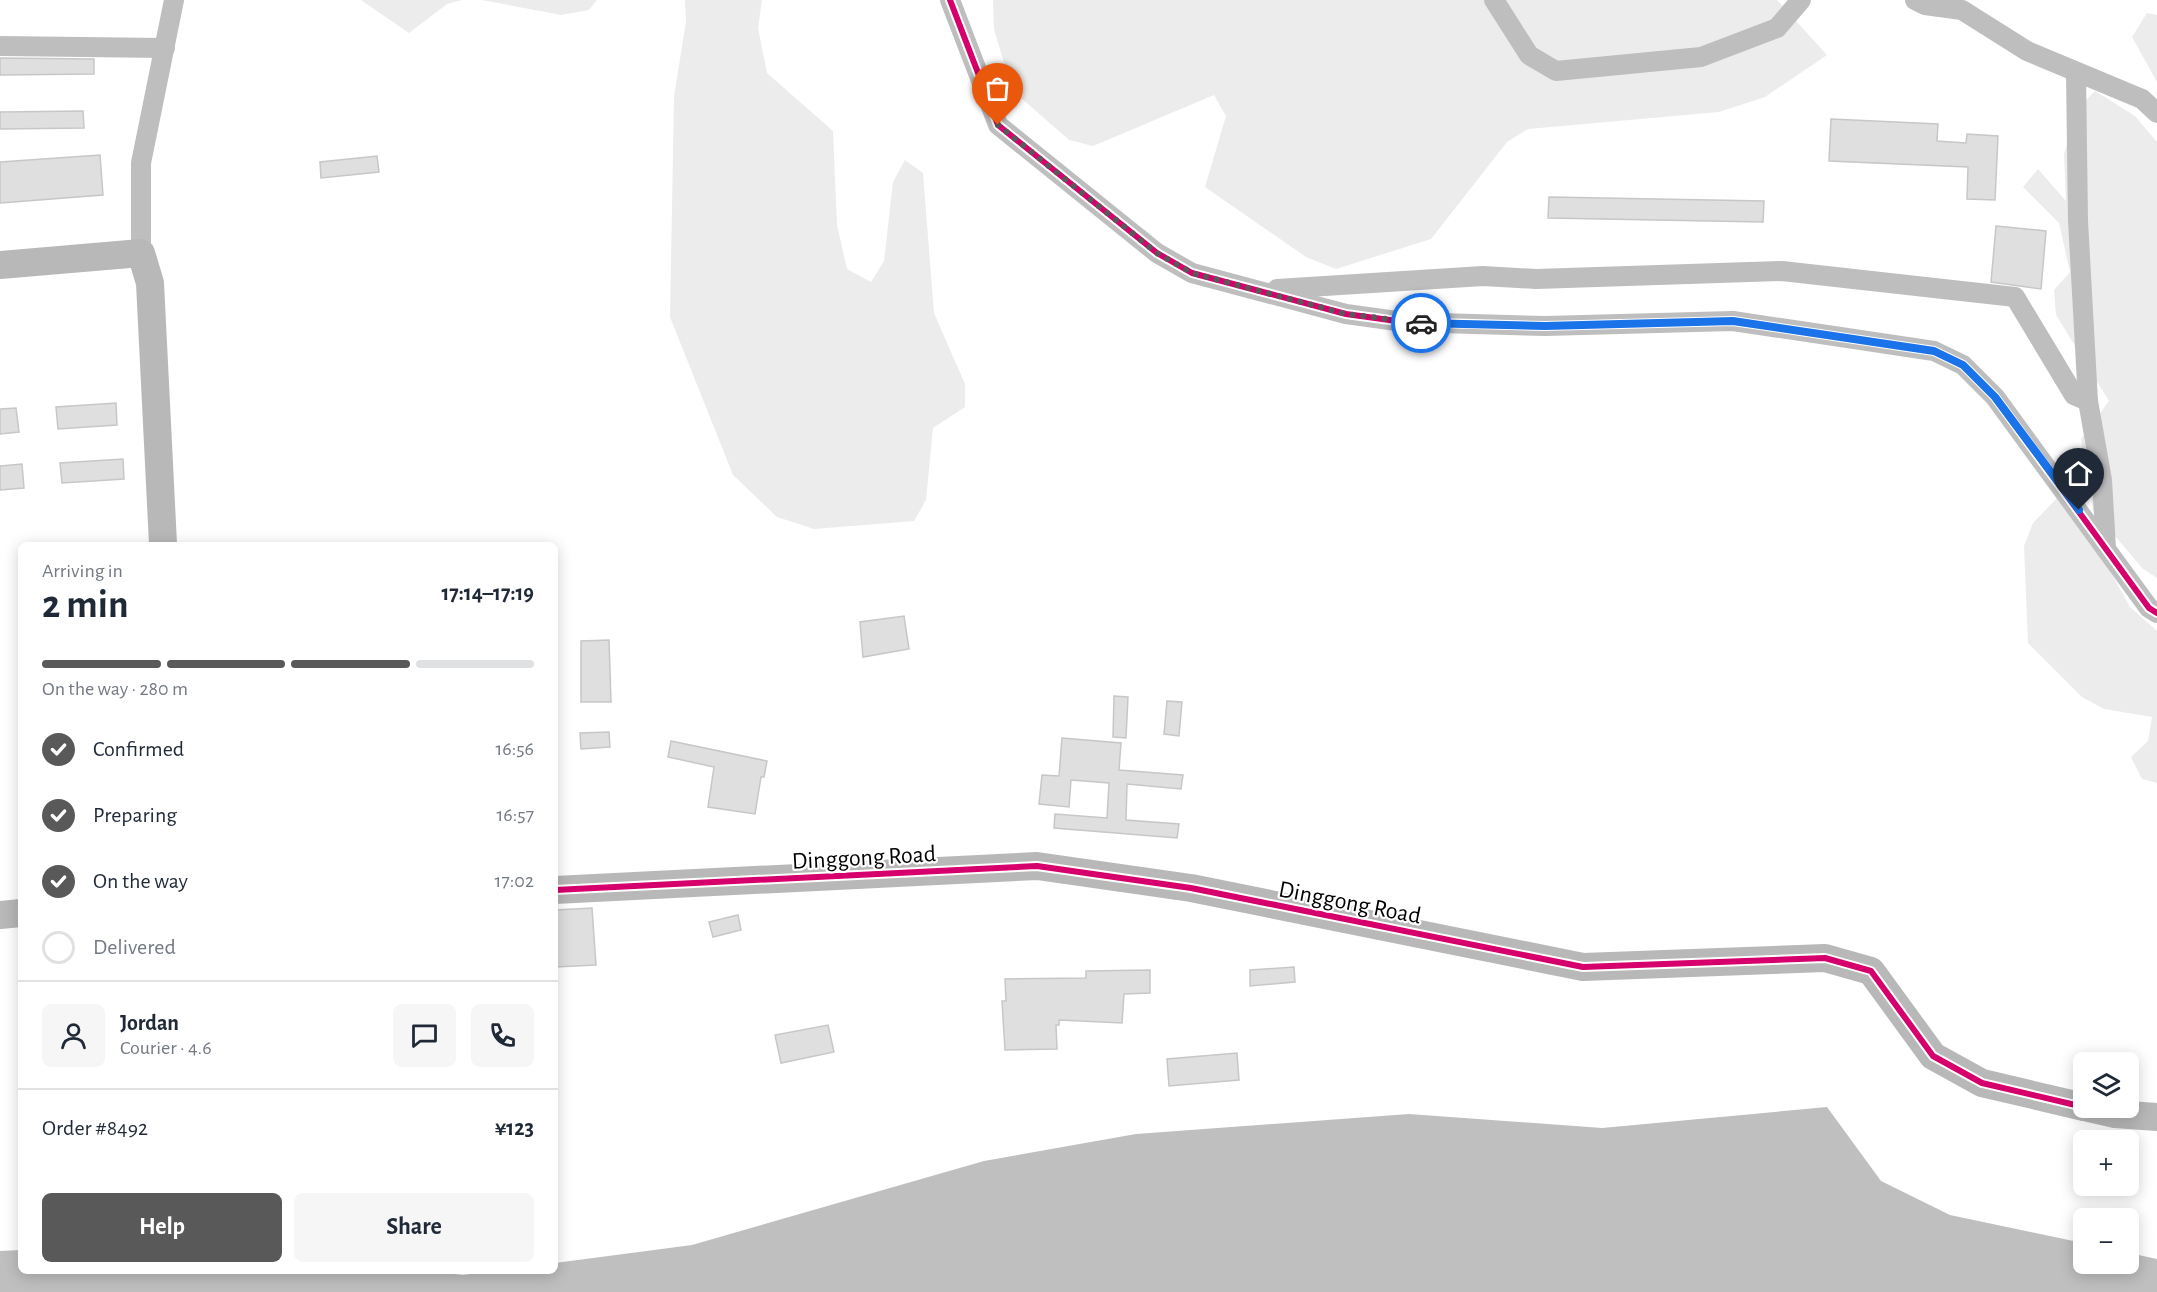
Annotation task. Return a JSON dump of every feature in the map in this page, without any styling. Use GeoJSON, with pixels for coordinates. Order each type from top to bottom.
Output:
{"type":"FeatureCollection","features":[{"type":"Feature","properties":{"kind":"street"},"geometry":{"type":"LineString","coordinates":[[163,542],[150,283],[141,253],[141,163],[174,0]]}},
{"type":"Feature","properties":{"kind":"street"},"geometry":{"type":"LineString","coordinates":[[950,0],[998,125],[1157,253],[1192,273],[1346,314],[1404,322],[1545,326],[1733,321],[1934,351],[1963,365],[1995,397],[2149,608],[2157,613]]}},
{"type":"Feature","properties":{"kind":"street"},"geometry":{"type":"LineString","coordinates":[[1494,0],[1529,55],[1556,71],[1701,57],[1777,28],[1800,0]]}},
{"type":"Feature","properties":{"kind":"street"},"geometry":{"type":"LineString","coordinates":[[1915,0],[1925,5],[1962,10],[2027,51],[2142,99],[2157,113]]}},
{"type":"Feature","properties":{"kind":"street"},"geometry":{"type":"LineString","coordinates":[[0,46],[165,48]]}},
{"type":"Feature","properties":{"kind":"street"},"geometry":{"type":"LineString","coordinates":[[2076,73],[2078,221],[2088,401],[2102,480],[2106,548]]}},
{"type":"Feature","properties":{"kind":"street"},"geometry":{"type":"LineString","coordinates":[[0,265],[141,253]]}},
{"type":"Feature","properties":{"kind":"street"},"geometry":{"type":"LineString","coordinates":[[1259,291],[1483,276],[1536,279],[1782,271],[2015,297],[2074,395],[2088,401]]}},
{"type":"Feature","properties":{"kind":"street","name":"Dinggong Road"},"geometry":{"type":"LineString","coordinates":[[558,890],[1036,866],[1191,888],[1583,966],[1825,958],[1871,971],[1933,1056],[1982,1083],[2073,1104]]}},
{"type":"Feature","properties":{"kind":"street"},"geometry":{"type":"LineString","coordinates":[[0,915],[18,913]]}},
{"type":"Feature","properties":{"kind":"street","name":"Dinggong Road"},"geometry":{"type":"LineString","coordinates":[[2139,1116],[2157,1117]]}},
{"type":"Feature","properties":{"kind":"shaded area"},"geometry":{"type":"Polygon","coordinates":[[[361,0],[462,0],[447,4],[409,33],[361,0]]]}},
{"type":"Feature","properties":{"kind":"shaded area"},"geometry":{"type":"Polygon","coordinates":[[[482,0],[597,0],[589,10],[561,15],[482,0]]]}},
{"type":"Feature","properties":{"kind":"shaded area"},"geometry":{"type":"Polygon","coordinates":[[[685,0],[762,0],[758,28],[767,73],[833,131],[837,225],[847,269],[871,282],[884,261],[893,182],[905,160],[923,173],[934,313],[965,384],[965,407],[933,428],[926,500],[914,521],[814,529],[777,517],[733,475],[670,317],[674,97],[686,21],[685,0]]]}},
{"type":"Feature","properties":{"kind":"shaded area"},"geometry":{"type":"Polygon","coordinates":[[[993,0],[1777,0],[1827,55],[1765,97],[1719,112],[1528,129],[1507,142],[1431,239],[1336,269],[1306,257],[1205,187],[1226,116],[1214,95],[1093,146],[1069,140],[1012,90],[994,29],[993,0]]]}},
{"type":"Feature","properties":{"kind":"shaded area"},"geometry":{"type":"Polygon","coordinates":[[[2147,13],[2157,15],[2157,82],[2132,37],[2147,13]]]}},
{"type":"Feature","properties":{"kind":"shaded area"},"geometry":{"type":"Polygon","coordinates":[[[2095,91],[2135,116],[2157,142],[2157,578],[2143,569],[2093,510],[2081,439],[2109,401],[2056,315],[2054,290],[2070,272],[2059,223],[2023,187],[2038,169],[2066,201],[2064,154],[2078,108],[2095,91]]]}},
{"type":"Feature","properties":{"kind":"shaded area"},"geometry":{"type":"Polygon","coordinates":[[[2059,496],[2088,531],[2130,607],[2157,631],[2157,783],[2142,779],[2131,757],[2148,741],[2152,717],[2104,709],[2082,697],[2028,643],[2024,546],[2033,523],[2059,496]]]}},
{"type":"Feature","properties":{"kind":"shaded area"},"geometry":{"type":"Polygon","coordinates":[[[1827,1107],[1881,1181],[1950,1215],[2073,1241],[2073,1274],[2139,1274],[2139,1255],[2157,1259],[2157,1292],[0,1292],[0,1251],[18,1250],[18,1274],[558,1274],[558,1263],[692,1245],[984,1161],[1136,1134],[1409,1114],[1602,1128],[1827,1107]]]}},
{"type":"Feature","properties":{"kind":"building"},"geometry":{"type":"Polygon","coordinates":[[[0,58],[94,59],[94,74],[0,75],[0,58]]]}},
{"type":"Feature","properties":{"kind":"building"},"geometry":{"type":"Polygon","coordinates":[[[83,111],[84,128],[0,129],[0,112],[83,111]]]}},
{"type":"Feature","properties":{"kind":"building"},"geometry":{"type":"Polygon","coordinates":[[[1831,119],[1938,124],[1937,141],[1966,143],[1967,134],[1998,136],[1995,200],[1967,199],[1968,167],[1829,161],[1831,119]]]}},
{"type":"Feature","properties":{"kind":"building"},"geometry":{"type":"Polygon","coordinates":[[[100,155],[103,195],[0,203],[0,162],[100,155]]]}},
{"type":"Feature","properties":{"kind":"building"},"geometry":{"type":"Polygon","coordinates":[[[377,156],[379,172],[321,178],[320,162],[377,156]]]}},
{"type":"Feature","properties":{"kind":"building"},"geometry":{"type":"Polygon","coordinates":[[[1549,197],[1764,201],[1763,222],[1548,218],[1549,197]]]}},
{"type":"Feature","properties":{"kind":"building"},"geometry":{"type":"Polygon","coordinates":[[[1996,226],[2046,231],[2041,289],[1991,282],[1996,226]]]}},
{"type":"Feature","properties":{"kind":"building"},"geometry":{"type":"Polygon","coordinates":[[[116,403],[117,425],[58,429],[56,407],[116,403]]]}},
{"type":"Feature","properties":{"kind":"building"},"geometry":{"type":"Polygon","coordinates":[[[16,408],[19,432],[0,434],[0,409],[16,408]]]}},
{"type":"Feature","properties":{"kind":"building"},"geometry":{"type":"Polygon","coordinates":[[[123,459],[124,479],[62,483],[60,463],[123,459]]]}},
{"type":"Feature","properties":{"kind":"building"},"geometry":{"type":"Polygon","coordinates":[[[22,464],[24,488],[0,490],[0,466],[22,464]]]}},
{"type":"Feature","properties":{"kind":"building"},"geometry":{"type":"Polygon","coordinates":[[[904,616],[909,649],[863,657],[860,622],[904,616]]]}},
{"type":"Feature","properties":{"kind":"building"},"geometry":{"type":"Polygon","coordinates":[[[609,640],[611,702],[581,702],[581,641],[609,640]]]}},
{"type":"Feature","properties":{"kind":"building"},"geometry":{"type":"Polygon","coordinates":[[[1114,696],[1128,697],[1126,738],[1113,737],[1114,696]]]}},
{"type":"Feature","properties":{"kind":"building"},"geometry":{"type":"Polygon","coordinates":[[[1167,701],[1182,702],[1179,736],[1164,734],[1167,701]]]}},
{"type":"Feature","properties":{"kind":"building"},"geometry":{"type":"Polygon","coordinates":[[[609,732],[610,747],[581,749],[580,733],[609,732]]]}},
{"type":"Feature","properties":{"kind":"building"},"geometry":{"type":"Polygon","coordinates":[[[1062,738],[1121,743],[1119,770],[1183,775],[1181,789],[1127,784],[1126,820],[1179,824],[1177,838],[1054,828],[1055,814],[1107,818],[1109,783],[1071,780],[1069,807],[1039,804],[1042,775],[1059,776],[1062,738]]]}},
{"type":"Feature","properties":{"kind":"building"},"geometry":{"type":"Polygon","coordinates":[[[671,741],[767,761],[764,777],[761,777],[755,814],[708,807],[714,767],[668,757],[671,741]]]}},
{"type":"Feature","properties":{"kind":"building"},"geometry":{"type":"Polygon","coordinates":[[[592,908],[596,965],[558,967],[558,910],[592,908]]]}},
{"type":"Feature","properties":{"kind":"building"},"geometry":{"type":"Polygon","coordinates":[[[738,915],[741,930],[713,937],[709,922],[738,915]]]}},
{"type":"Feature","properties":{"kind":"building"},"geometry":{"type":"Polygon","coordinates":[[[1294,967],[1295,982],[1250,986],[1250,970],[1294,967]]]}},
{"type":"Feature","properties":{"kind":"building"},"geometry":{"type":"Polygon","coordinates":[[[1150,970],[1150,993],[1124,994],[1122,1023],[1059,1020],[1059,1025],[1056,1025],[1057,1049],[1005,1050],[1002,1001],[1006,1001],[1005,979],[1086,978],[1086,971],[1150,970]]]}},
{"type":"Feature","properties":{"kind":"building"},"geometry":{"type":"Polygon","coordinates":[[[828,1025],[834,1052],[781,1063],[775,1035],[828,1025]]]}},
{"type":"Feature","properties":{"kind":"building"},"geometry":{"type":"Polygon","coordinates":[[[1237,1053],[1239,1080],[1169,1086],[1167,1059],[1237,1053]]]}},
{"type":"Feature","properties":{"kind":"cycle path"},"geometry":{"type":"LineString","coordinates":[[950,0],[998,125],[1157,253],[1192,273],[1346,314],[1404,322],[1545,326],[1733,321],[1934,351],[1963,365],[1995,397],[2149,608],[2157,613]]}},
{"type":"Feature","properties":{"kind":"cycle path"},"geometry":{"type":"LineString","coordinates":[[558,890],[1037,866],[1191,888],[1583,967],[1825,958],[1871,971],[1933,1056],[1982,1083],[2073,1104]]}},
{"type":"Feature","properties":{"kind":"way so far"},"geometry":{"type":"LineString","coordinates":[[998,125],[1157,253],[1192,273],[1346,314],[1421,323]]}},
{"type":"Feature","properties":{"kind":"route"},"geometry":{"type":"LineString","coordinates":[[1421,323],[1545,326],[1733,321],[1934,351],[1963,365],[1995,397],[2079,510]]}}]}
